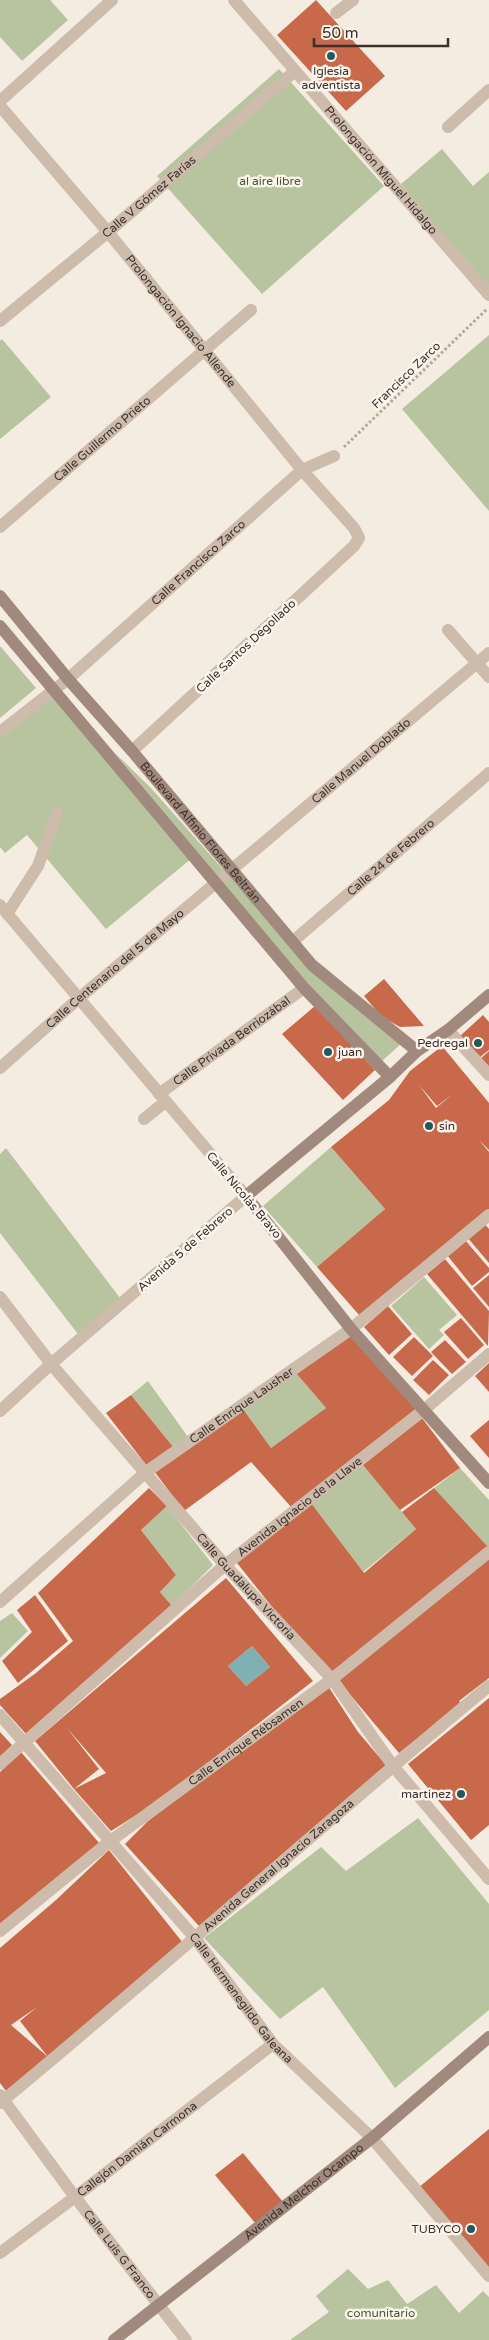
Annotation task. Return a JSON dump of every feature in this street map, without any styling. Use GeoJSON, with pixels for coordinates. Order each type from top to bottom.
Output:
{"type":"FeatureCollection","features":[{"type":"Feature","properties":{"kind":"street"},"geometry":{"type":"LineString","coordinates":[[0,101],[112,0]]}},
{"type":"Feature","properties":{"kind":"street","name":"Prolongación Miguel Hidalgo"},"geometry":{"type":"LineString","coordinates":[[234,0],[489,296]]}},
{"type":"Feature","properties":{"kind":"street"},"geometry":{"type":"LineString","coordinates":[[336,14],[353,0]]}},
{"type":"Feature","properties":{"kind":"street","name":"Calle V Gómez Farías"},"geometry":{"type":"LineString","coordinates":[[0,321],[108,232],[294,71]]}},
{"type":"Feature","properties":{"kind":"street"},"geometry":{"type":"LineString","coordinates":[[448,127],[489,90]]}},
{"type":"Feature","properties":{"kind":"street","name":"Prolongación Ignacio Allende"},"geometry":{"type":"LineString","coordinates":[[0,106],[108,232],[302,470],[354,528],[359,538]]}},
{"type":"Feature","properties":{"kind":"street","name":"Calle Guillermo Prieto"},"geometry":{"type":"LineString","coordinates":[[0,527],[252,310]]}},
{"type":"Feature","properties":{"kind":"street","name":"Calle Francisco Zarco"},"geometry":{"type":"LineString","coordinates":[[0,732],[68,679],[302,470],[334,456]]}},
{"type":"Feature","properties":{"kind":"street","name":"Calle Santos Degollado"},"geometry":{"type":"LineString","coordinates":[[132,751],[354,546],[359,538]]}},
{"type":"Feature","properties":{"kind":"street","name":"Boulevard Alfinio Flores Beltrán"},"geometry":{"type":"LineString","coordinates":[[0,596],[68,679],[132,751],[312,965],[417,1051]]}},
{"type":"Feature","properties":{"kind":"street","name":"Boulevard Alfinio Flores Beltrán"},"geometry":{"type":"LineString","coordinates":[[0,626],[304,988],[390,1077]]}},
{"type":"Feature","properties":{"kind":"street"},"geometry":{"type":"LineString","coordinates":[[448,630],[489,677]]}},
{"type":"Feature","properties":{"kind":"street","name":"Calle Manuel Doblado"},"geometry":{"type":"LineString","coordinates":[[232,870],[489,653]]}},
{"type":"Feature","properties":{"kind":"street","name":"Calle 24 de Febrero"},"geometry":{"type":"LineString","coordinates":[[292,942],[489,773]]}},
{"type":"Feature","properties":{"kind":"street"},"geometry":{"type":"LineString","coordinates":[[4,910],[38,866],[57,813]]}},
{"type":"Feature","properties":{"kind":"street","name":"Calle Centenario del 5 de Mayo"},"geometry":{"type":"LineString","coordinates":[[0,1068],[78,999],[232,870]]}},
{"type":"Feature","properties":{"kind":"street","name":"Calle Nicolás Bravo"},"geometry":{"type":"LineString","coordinates":[[4,910],[246,1196],[351,1329],[489,1483]]}},
{"type":"Feature","properties":{"kind":"street","name":"Calle Privada Berriozábal"},"geometry":{"type":"LineString","coordinates":[[144,1119],[162,1098],[304,988]]}},
{"type":"Feature","properties":{"kind":"street","name":"Avenida 5 de Febrero"},"geometry":{"type":"LineString","coordinates":[[0,1411],[51,1364],[246,1196],[390,1077],[417,1051],[448,1030],[489,995]]}},
{"type":"Feature","properties":{"kind":"street"},"geometry":{"type":"LineString","coordinates":[[448,1030],[489,1075]]}},
{"type":"Feature","properties":{"kind":"street","name":"Calle Enrique Lausher"},"geometry":{"type":"LineString","coordinates":[[0,1602],[146,1472],[351,1329],[489,1215]]}},
{"type":"Feature","properties":{"kind":"street","name":"Calle Guadalupe Victoria"},"geometry":{"type":"LineString","coordinates":[[0,1297],[51,1364],[225,1565],[332,1680],[393,1766],[489,1879]]}},
{"type":"Feature","properties":{"kind":"street","name":"Avenida Ignacio de la Llave"},"geometry":{"type":"LineString","coordinates":[[0,1764],[225,1565],[425,1410],[489,1354]]}},
{"type":"Feature","properties":{"kind":"street","name":"Calle Enrique Rébsamen"},"geometry":{"type":"LineString","coordinates":[[0,1931],[109,1842],[332,1680],[489,1552]]}},
{"type":"Feature","properties":{"kind":"street","name":"Avenida General Ignacio Zaragoza"},"geometry":{"type":"LineString","coordinates":[[1,2099],[195,1938],[393,1766],[489,1686]]}},
{"type":"Feature","properties":{"kind":"street","name":"Calle Hermenegildo Galeana"},"geometry":{"type":"LineString","coordinates":[[0,1715],[109,1842],[195,1938],[273,2044],[372,2138],[489,2276]]}},
{"type":"Feature","properties":{"kind":"street","name":"Avenida Melchor Ocampo"},"geometry":{"type":"LineString","coordinates":[[114,2340],[372,2138],[489,2038]]}},
{"type":"Feature","properties":{"kind":"street","name":"Callejón Damián Carmona"},"geometry":{"type":"LineString","coordinates":[[0,2253],[273,2044]]}},
{"type":"Feature","properties":{"kind":"street","name":"Calle Luis G Franco"},"geometry":{"type":"LineString","coordinates":[[1,2099],[186,2340]]}},
{"type":"Feature","properties":{"kind":"path","name":"Francisco Zarco"},"geometry":{"type":"LineString","coordinates":[[334,456],[489,307]]}},
{"type":"Feature","properties":{"kind":"green space"},"geometry":{"type":"Polygon","coordinates":[[[0,0],[50,0],[68,20],[22,61],[0,37],[0,0]]]}},
{"type":"Feature","properties":{"kind":"green space","name":"al aire libre"},"geometry":{"type":"Polygon","coordinates":[[[279,69],[384,186],[262,294],[157,176],[279,69]]]}},
{"type":"Feature","properties":{"kind":"green space"},"geometry":{"type":"Polygon","coordinates":[[[442,149],[473,186],[489,172],[489,289],[401,184],[442,149]]]}},
{"type":"Feature","properties":{"kind":"green space"},"geometry":{"type":"Polygon","coordinates":[[[489,335],[489,511],[402,409],[489,335]]]}},
{"type":"Feature","properties":{"kind":"green space"},"geometry":{"type":"Polygon","coordinates":[[[2,339],[51,397],[0,439],[0,341],[2,339]]]}},
{"type":"Feature","properties":{"kind":"green space"},"geometry":{"type":"Polygon","coordinates":[[[0,646],[36,688],[0,718],[0,646]]]}},
{"type":"Feature","properties":{"kind":"green space"},"geometry":{"type":"Polygon","coordinates":[[[50,689],[192,858],[106,929],[27,835],[5,853],[0,847],[0,730],[50,689]]]}},
{"type":"Feature","properties":{"kind":"green space"},"geometry":{"type":"Polygon","coordinates":[[[115,753],[151,788],[312,970],[402,1043],[382,1061],[313,991],[115,753]]]}},
{"type":"Feature","properties":{"kind":"green space"},"geometry":{"type":"Polygon","coordinates":[[[331,1147],[385,1209],[317,1267],[263,1206],[331,1147]]]}},
{"type":"Feature","properties":{"kind":"green space"},"geometry":{"type":"Polygon","coordinates":[[[6,1148],[120,1298],[81,1338],[0,1233],[0,1154],[6,1148]]]}},
{"type":"Feature","properties":{"kind":"green space"},"geometry":{"type":"Polygon","coordinates":[[[424,1277],[457,1315],[439,1330],[444,1335],[429,1349],[391,1306],[424,1277]]]}},
{"type":"Feature","properties":{"kind":"green space"},"geometry":{"type":"Polygon","coordinates":[[[296,1373],[326,1408],[271,1448],[243,1409],[296,1373]]]}},
{"type":"Feature","properties":{"kind":"green space"},"geometry":{"type":"Polygon","coordinates":[[[148,1381],[188,1437],[174,1448],[131,1395],[148,1381]]]}},
{"type":"Feature","properties":{"kind":"green space"},"geometry":{"type":"Polygon","coordinates":[[[363,1465],[416,1529],[363,1572],[311,1503],[363,1465]]]}},
{"type":"Feature","properties":{"kind":"green space"},"geometry":{"type":"Polygon","coordinates":[[[460,1468],[489,1500],[489,1548],[434,1488],[460,1468]]]}},
{"type":"Feature","properties":{"kind":"green space"},"geometry":{"type":"Polygon","coordinates":[[[167,1506],[213,1565],[172,1606],[160,1592],[176,1575],[141,1530],[167,1506]]]}},
{"type":"Feature","properties":{"kind":"green space"},"geometry":{"type":"Polygon","coordinates":[[[12,1613],[28,1631],[0,1658],[0,1621],[12,1613]]]}},
{"type":"Feature","properties":{"kind":"green space"},"geometry":{"type":"Polygon","coordinates":[[[418,1818],[489,1904],[489,2010],[395,2088],[323,1987],[280,2019],[204,1938],[321,1847],[346,1871],[418,1818]]]}},
{"type":"Feature","properties":{"kind":"green space","name":"comunitario"},"geometry":{"type":"Polygon","coordinates":[[[348,2269],[368,2289],[388,2280],[407,2304],[436,2285],[459,2313],[483,2291],[489,2297],[489,2340],[290,2340],[329,2312],[316,2296],[348,2269]]]}},
{"type":"Feature","properties":{"kind":"water"},"geometry":{"type":"Polygon","coordinates":[[[252,1646],[270,1667],[246,1686],[228,1666],[252,1646]]]}},
{"type":"Feature","properties":{"kind":"building","name":"Iglesia adventista"},"geometry":{"type":"Polygon","coordinates":[[[316,0],[385,76],[346,111],[277,35],[316,0]]]}},
{"type":"Feature","properties":{"kind":"building"},"geometry":{"type":"Polygon","coordinates":[[[384,979],[424,1026],[400,1027],[381,1016],[364,996],[384,979]]]}},
{"type":"Feature","properties":{"kind":"building","name":"juan"},"geometry":{"type":"Polygon","coordinates":[[[315,1006],[375,1070],[343,1100],[282,1034],[315,1006]]]}},
{"type":"Feature","properties":{"kind":"building","name":"Pedregal"},"geometry":{"type":"Polygon","coordinates":[[[483,1015],[489,1022],[489,1050],[480,1057],[460,1036],[483,1015]]]}},
{"type":"Feature","properties":{"kind":"building"},"geometry":{"type":"Polygon","coordinates":[[[442,1046],[489,1103],[489,1150],[479,1140],[489,1152],[489,1210],[360,1316],[317,1267],[385,1209],[331,1147],[389,1100],[410,1071],[442,1046]],[[419,1085],[436,1108],[453,1094],[437,1106],[419,1085]]]}},
{"type":"Feature","properties":{"kind":"building"},"geometry":{"type":"Polygon","coordinates":[[[489,1051],[489,1071],[479,1060],[489,1051]]]}},
{"type":"Feature","properties":{"kind":"building"},"geometry":{"type":"Polygon","coordinates":[[[484,1223],[489,1229],[489,1263],[467,1237],[484,1223]]]}},
{"type":"Feature","properties":{"kind":"building"},"geometry":{"type":"Polygon","coordinates":[[[465,1240],[489,1268],[489,1272],[472,1286],[447,1255],[465,1240]]]}},
{"type":"Feature","properties":{"kind":"building"},"geometry":{"type":"Polygon","coordinates":[[[445,1259],[489,1311],[488,1346],[427,1274],[445,1259]]]}},
{"type":"Feature","properties":{"kind":"building"},"geometry":{"type":"Polygon","coordinates":[[[489,1275],[489,1307],[473,1288],[489,1275]]]}},
{"type":"Feature","properties":{"kind":"building"},"geometry":{"type":"Polygon","coordinates":[[[388,1306],[412,1334],[389,1355],[364,1327],[388,1306]]]}},
{"type":"Feature","properties":{"kind":"building"},"geometry":{"type":"Polygon","coordinates":[[[461,1318],[484,1345],[468,1359],[444,1332],[461,1318]]]}},
{"type":"Feature","properties":{"kind":"building"},"geometry":{"type":"Polygon","coordinates":[[[349,1335],[421,1409],[292,1508],[251,1462],[184,1511],[154,1471],[243,1409],[271,1448],[326,1408],[296,1373],[349,1335]]]}},
{"type":"Feature","properties":{"kind":"building"},"geometry":{"type":"Polygon","coordinates":[[[414,1337],[433,1356],[412,1376],[393,1357],[414,1337]]]}},
{"type":"Feature","properties":{"kind":"building"},"geometry":{"type":"Polygon","coordinates":[[[445,1340],[466,1362],[452,1374],[431,1352],[445,1340]]]}},
{"type":"Feature","properties":{"kind":"building"},"geometry":{"type":"Polygon","coordinates":[[[433,1360],[449,1375],[429,1395],[413,1380],[433,1360]]]}},
{"type":"Feature","properties":{"kind":"building"},"geometry":{"type":"Polygon","coordinates":[[[489,1363],[489,1392],[475,1376],[489,1363]]]}},
{"type":"Feature","properties":{"kind":"building"},"geometry":{"type":"Polygon","coordinates":[[[131,1395],[174,1448],[147,1466],[106,1413],[131,1395]]]}},
{"type":"Feature","properties":{"kind":"building"},"geometry":{"type":"Polygon","coordinates":[[[422,1418],[460,1468],[400,1510],[363,1465],[422,1418]]]}},
{"type":"Feature","properties":{"kind":"building"},"geometry":{"type":"Polygon","coordinates":[[[489,1420],[489,1458],[470,1436],[489,1420]]]}},
{"type":"Feature","properties":{"kind":"building"},"geometry":{"type":"Polygon","coordinates":[[[149,1488],[167,1506],[141,1530],[176,1575],[160,1592],[172,1606],[26,1734],[0,1705],[0,1699],[36,1673],[73,1641],[38,1593],[149,1488]]]}},
{"type":"Feature","properties":{"kind":"building"},"geometry":{"type":"Polygon","coordinates":[[[434,1488],[489,1548],[332,1673],[289,1628],[237,1563],[311,1503],[364,1573],[416,1529],[402,1512],[434,1488]]]}},
{"type":"Feature","properties":{"kind":"building"},"geometry":{"type":"Polygon","coordinates":[[[489,1555],[489,1678],[459,1701],[461,1704],[399,1753],[337,1679],[489,1555]]]}},
{"type":"Feature","properties":{"kind":"building"},"geometry":{"type":"Polygon","coordinates":[[[226,1578],[313,1681],[160,1800],[111,1831],[74,1789],[35,1741],[226,1578]],[[252,1646],[228,1666],[246,1686],[270,1667],[252,1646]],[[67,1728],[99,1769],[74,1789],[106,1773],[67,1728]]]}},
{"type":"Feature","properties":{"kind":"building"},"geometry":{"type":"Polygon","coordinates":[[[35,1595],[68,1641],[18,1683],[2,1661],[32,1632],[17,1610],[35,1595]]]}},
{"type":"Feature","properties":{"kind":"building"},"geometry":{"type":"Polygon","coordinates":[[[328,1686],[358,1732],[386,1765],[199,1926],[125,1844],[148,1821],[328,1686]]]}},
{"type":"Feature","properties":{"kind":"building","name":"martinez"},"geometry":{"type":"Polygon","coordinates":[[[489,1698],[489,1825],[471,1840],[408,1764],[489,1698]]]}},
{"type":"Feature","properties":{"kind":"building"},"geometry":{"type":"Polygon","coordinates":[[[0,1732],[12,1745],[0,1757],[0,1732]]]}},
{"type":"Feature","properties":{"kind":"building"},"geometry":{"type":"Polygon","coordinates":[[[21,1752],[100,1844],[0,1926],[0,1772],[21,1752]]]}},
{"type":"Feature","properties":{"kind":"building"},"geometry":{"type":"Polygon","coordinates":[[[109,1850],[183,1943],[48,2057],[6,2091],[0,2083],[0,1948],[56,1900],[109,1850]],[[37,2007],[11,2025],[48,2057],[20,2021],[37,2007]]]}},
{"type":"Feature","properties":{"kind":"building","name":"TUBYCO"},"geometry":{"type":"Polygon","coordinates":[[[489,2129],[489,2270],[418,2188],[489,2129]]]}},
{"type":"Feature","properties":{"kind":"building"},"geometry":{"type":"Polygon","coordinates":[[[243,2153],[283,2202],[256,2224],[215,2175],[243,2153]]]}},
{"type":"Feature","properties":{"kind":"place","name":"Iglesia adventista"},"geometry":{"type":"Point","coordinates":[331,56]}},
{"type":"Feature","properties":{"kind":"place","name":"Pedregal"},"geometry":{"type":"Point","coordinates":[478,1043]}},
{"type":"Feature","properties":{"kind":"place","name":"juan"},"geometry":{"type":"Point","coordinates":[328,1052]}},
{"type":"Feature","properties":{"kind":"place","name":"sin"},"geometry":{"type":"Point","coordinates":[429,1126]}},
{"type":"Feature","properties":{"kind":"place","name":"martinez"},"geometry":{"type":"Point","coordinates":[461,1794]}},
{"type":"Feature","properties":{"kind":"place","name":"TUBYCO"},"geometry":{"type":"Point","coordinates":[471,2229]}}]}
